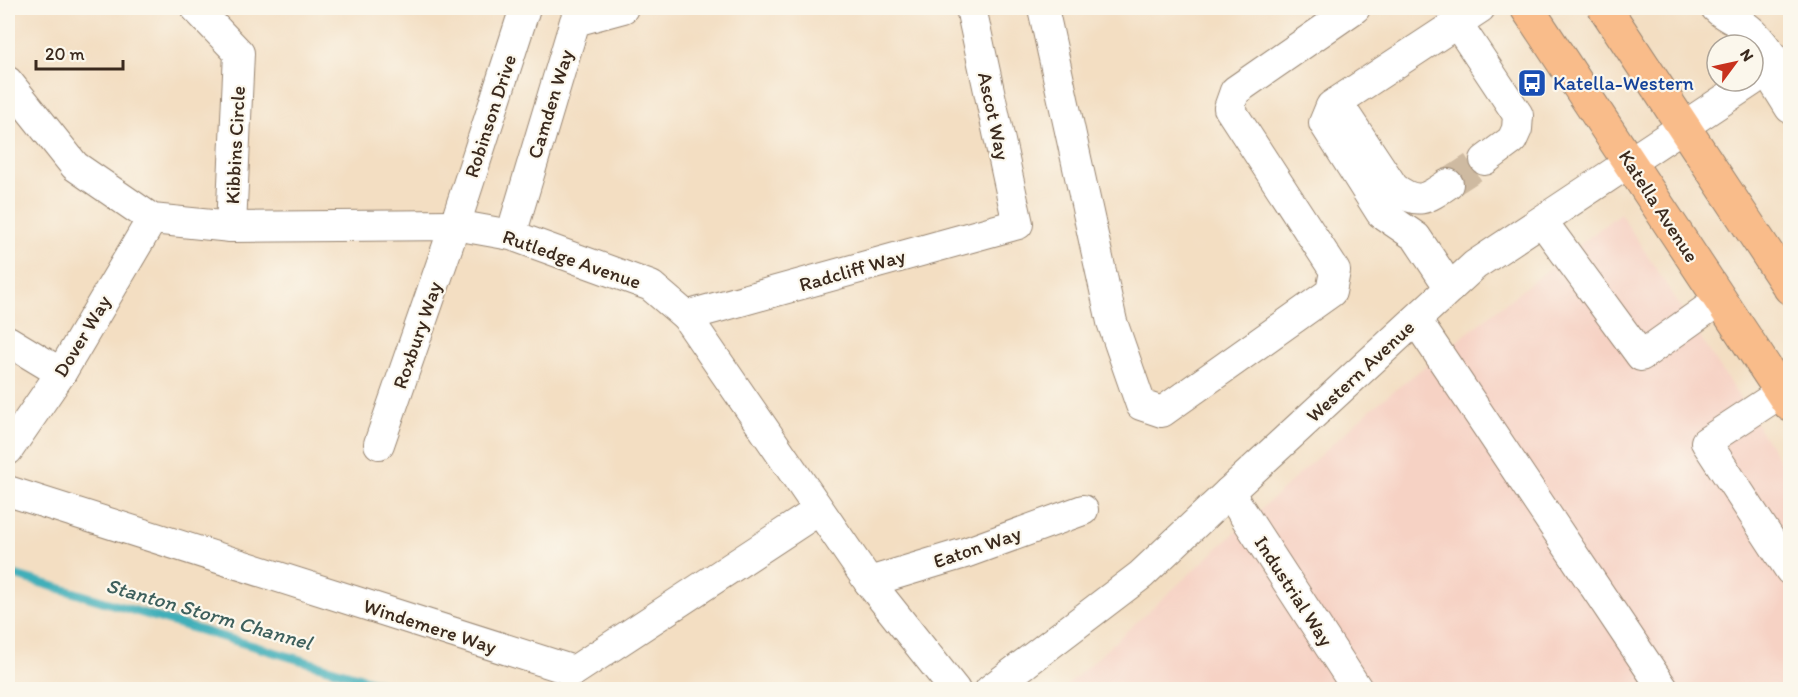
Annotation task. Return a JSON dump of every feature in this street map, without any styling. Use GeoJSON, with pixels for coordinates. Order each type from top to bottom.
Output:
{"type":"FeatureCollection","features":[{"type":"Feature","properties":{"kind":"main road","name":"Katella Avenue"},"geometry":{"type":"LineString","coordinates":[[1527,8],[1786,399]]}},
{"type":"Feature","properties":{"kind":"main road"},"geometry":{"type":"LineString","coordinates":[[1605,8],[1791,288]]}},
{"type":"Feature","properties":{"kind":"street","name":"Kibbins Circle"},"geometry":{"type":"LineString","coordinates":[[196,8],[239,52],[231,227]]}},
{"type":"Feature","properties":{"kind":"street","name":"Robinson Drive"},"geometry":{"type":"LineString","coordinates":[[455,225],[525,8]]}},
{"type":"Feature","properties":{"kind":"street","name":"Camden Way"},"geometry":{"type":"LineString","coordinates":[[511,235],[575,21],[623,8]]}},
{"type":"Feature","properties":{"kind":"street","name":"Ascot Way"},"geometry":{"type":"LineString","coordinates":[[971,8],[1018,224]]}},
{"type":"Feature","properties":{"kind":"street"},"geometry":{"type":"LineString","coordinates":[[1043,8],[1112,322],[1141,405],[1162,412],[1330,292],[1335,271],[1229,108],[1235,92],[1355,8]]}},
{"type":"Feature","properties":{"kind":"street"},"geometry":{"type":"LineString","coordinates":[[1716,8],[1724,16],[1747,27],[1767,48],[1768,70],[1791,108]]}},
{"type":"Feature","properties":{"kind":"street"},"geometry":{"type":"LineString","coordinates":[[1450,288],[1416,237],[1382,213],[1324,123],[1331,106],[1468,15],[1518,115],[1517,129],[1512,140],[1485,160]]}},
{"type":"Feature","properties":{"kind":"street","name":"Western Avenue"},"geometry":{"type":"LineString","coordinates":[[990,690],[1141,575],[1475,265],[1768,70]]}},
{"type":"Feature","properties":{"kind":"street","name":"Rutledge Avenue"},"geometry":{"type":"LineString","coordinates":[[8,82],[75,166],[152,219],[231,227],[455,225],[511,235],[651,286],[686,316],[869,582],[955,690]]}},
{"type":"Feature","properties":{"kind":"street"},"geometry":{"type":"LineString","coordinates":[[1337,102],[1394,188],[1408,198],[1419,199],[1434,194],[1448,184]]}},
{"type":"Feature","properties":{"kind":"street","name":"Dover Way"},"geometry":{"type":"LineString","coordinates":[[8,450],[61,373],[152,219]]}},
{"type":"Feature","properties":{"kind":"street"},"geometry":{"type":"LineString","coordinates":[[1542,221],[1641,356],[1720,299]]}},
{"type":"Feature","properties":{"kind":"street","name":"Radcliff Way"},"geometry":{"type":"LineString","coordinates":[[686,316],[1018,224]]}},
{"type":"Feature","properties":{"kind":"street","name":"Roxbury Way"},"geometry":{"type":"LineString","coordinates":[[379,444],[455,225]]}},
{"type":"Feature","properties":{"kind":"street"},"geometry":{"type":"LineString","coordinates":[[1416,320],[1664,690]]}},
{"type":"Feature","properties":{"kind":"street"},"geometry":{"type":"LineString","coordinates":[[8,341],[61,373]]}},
{"type":"Feature","properties":{"kind":"street"},"geometry":{"type":"LineString","coordinates":[[1786,399],[1706,442],[1791,570]]}},
{"type":"Feature","properties":{"kind":"street","name":"Windemere Way"},"geometry":{"type":"LineString","coordinates":[[8,491],[574,671],[819,510]]}},
{"type":"Feature","properties":{"kind":"street","name":"Industrial Way"},"geometry":{"type":"LineString","coordinates":[[1229,492],[1359,690]]}},
{"type":"Feature","properties":{"kind":"street","name":"Eaton Way"},"geometry":{"type":"LineString","coordinates":[[869,582],[965,553],[1083,510]]}},
{"type":"Feature","properties":{"kind":"shaded area"},"geometry":{"type":"Polygon","coordinates":[[[1620,213],[1790,476],[1790,689],[1062,690],[1372,408],[1620,213]]]}},
{"type":"Feature","properties":{"kind":"waterway","name":"Stanton Storm Channel"},"geometry":{"type":"LineString","coordinates":[[8,573],[401,690]]}},
{"type":"Feature","properties":{"kind":"tunnel"},"geometry":{"type":"LineString","coordinates":[[1448,184],[1485,160]]}},
{"type":"Feature","properties":{"kind":"place","name":"Katella-Western"},"geometry":{"type":"Point","coordinates":[1532,83]}}]}
